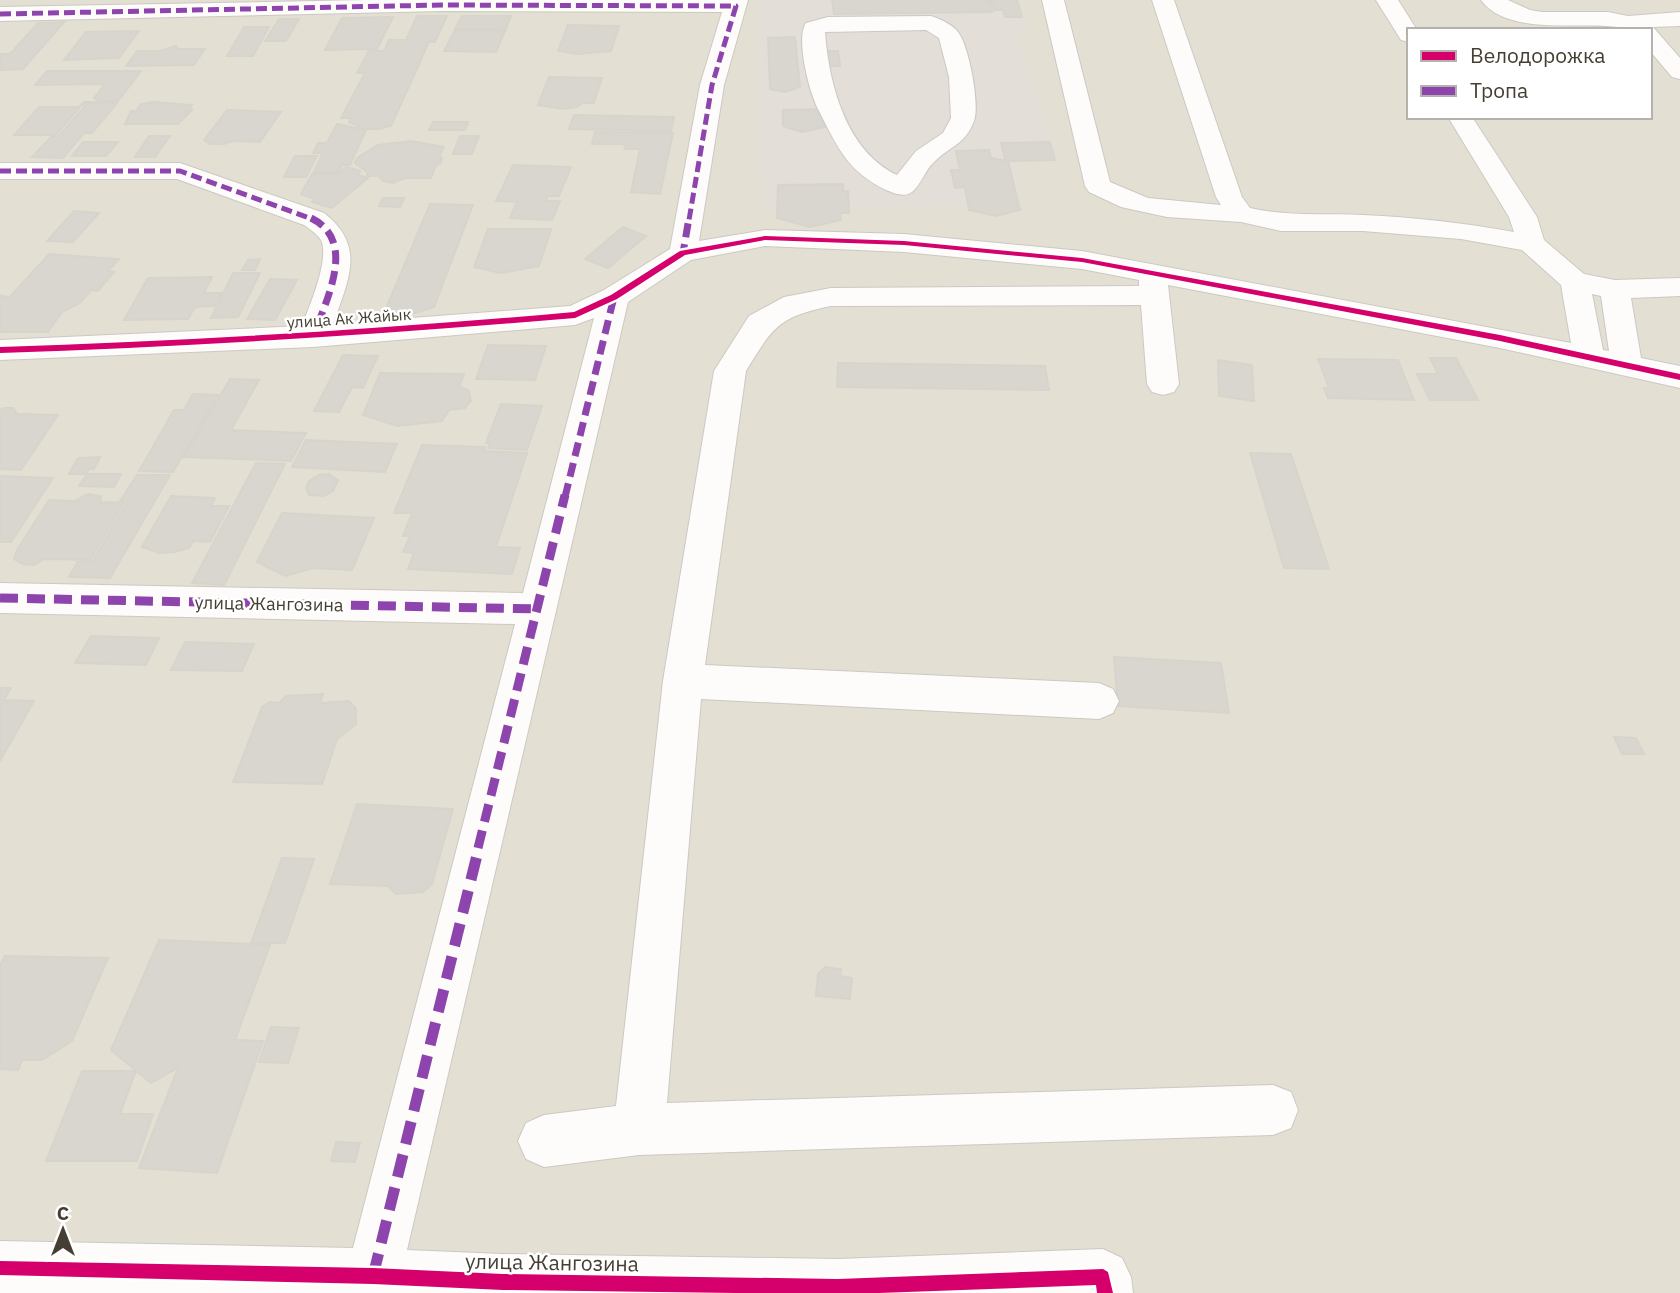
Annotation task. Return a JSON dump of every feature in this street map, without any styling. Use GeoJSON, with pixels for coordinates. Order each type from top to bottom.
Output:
{"type":"FeatureCollection","features":[{"type":"Feature","properties":{"kind":"street"},"geometry":{"type":"LineString","coordinates":[[1053,0],[1098,186],[1116,198],[1150,206],[1241,214],[1281,223],[1363,223],[1461,230],[1531,243],[1575,282],[1615,289],[1680,287]]}},
{"type":"Feature","properties":{"kind":"street"},"geometry":{"type":"LineString","coordinates":[[1163,0],[1229,197],[1241,214]]}},
{"type":"Feature","properties":{"kind":"street"},"geometry":{"type":"LineString","coordinates":[[1387,0],[1407,32]]}},
{"type":"Feature","properties":{"kind":"street"},"geometry":{"type":"LineString","coordinates":[[1492,0],[1515,13],[1540,19],[1617,19],[1637,26],[1680,19]]}},
{"type":"Feature","properties":{"kind":"street"},"geometry":{"type":"LineString","coordinates":[[0,14],[32,6],[736,3],[712,85],[684,253],[765,238],[922,245],[1082,260],[1154,285]]}},
{"type":"Feature","properties":{"kind":"street"},"geometry":{"type":"LineString","coordinates":[[902,187],[925,156],[953,137],[962,118],[961,77],[949,35],[931,23],[828,24],[814,28],[816,62],[825,100],[854,155],[876,175],[902,187],[922,245]]}},
{"type":"Feature","properties":{"kind":"street"},"geometry":{"type":"LineString","coordinates":[[1652,39],[1680,72]]}},
{"type":"Feature","properties":{"kind":"street"},"geometry":{"type":"LineString","coordinates":[[1461,119],[1523,217],[1531,243]]}},
{"type":"Feature","properties":{"kind":"street"},"geometry":{"type":"LineString","coordinates":[[0,171],[180,171],[314,219],[326,228],[336,244],[332,281],[313,337]]}},
{"type":"Feature","properties":{"kind":"street","name":"улица Ак Жайык"},"geometry":{"type":"LineString","coordinates":[[0,350],[313,337],[575,314],[614,298],[684,253]]}},
{"type":"Feature","properties":{"kind":"street"},"geometry":{"type":"LineString","coordinates":[[1575,282],[1589,358]]}},
{"type":"Feature","properties":{"kind":"street"},"geometry":{"type":"LineString","coordinates":[[1154,285],[1163,384]]}},
{"type":"Feature","properties":{"kind":"street"},"geometry":{"type":"LineString","coordinates":[[639,1129],[683,681],[730,371],[760,323],[794,304],[831,298],[1154,285],[1256,291],[1680,377]]}},
{"type":"Feature","properties":{"kind":"street"},"geometry":{"type":"LineString","coordinates":[[1615,289],[1627,366]]}},
{"type":"Feature","properties":{"kind":"street"},"geometry":{"type":"LineString","coordinates":[[373,1276],[614,298]]}},
{"type":"Feature","properties":{"kind":"street","name":"улица Жангозина"},"geometry":{"type":"LineString","coordinates":[[0,598],[538,609]]}},
{"type":"Feature","properties":{"kind":"street"},"geometry":{"type":"LineString","coordinates":[[683,681],[1098,701]]}},
{"type":"Feature","properties":{"kind":"street"},"geometry":{"type":"LineString","coordinates":[[544,1141],[639,1129],[1273,1110]]}},
{"type":"Feature","properties":{"kind":"street","name":"улица Жангозина"},"geometry":{"type":"LineString","coordinates":[[0,1268],[373,1276],[503,1282],[838,1287],[1104,1285]]}},
{"type":"Feature","properties":{"kind":"shaded area"},"geometry":{"type":"Polygon","coordinates":[[[0,0],[1680,0],[1680,1293],[0,1293],[0,0]]]}},
{"type":"Feature","properties":{"kind":"shaded area"},"geometry":{"type":"Polygon","coordinates":[[[755,0],[1002,0],[1006,10],[1021,11],[1030,27],[1015,31],[1058,153],[1013,156],[1025,194],[1019,204],[761,210],[755,0]]]}},
{"type":"Feature","properties":{"kind":"building"},"geometry":{"type":"Polygon","coordinates":[[[832,0],[989,0],[992,12],[834,14],[832,0]]]}},
{"type":"Feature","properties":{"kind":"building"},"geometry":{"type":"Polygon","coordinates":[[[991,0],[1017,0],[1022,17],[1005,17],[1003,10],[994,10],[991,0]]]}},
{"type":"Feature","properties":{"kind":"building"},"geometry":{"type":"Polygon","coordinates":[[[417,16],[447,16],[435,42],[429,42],[391,126],[365,129],[349,122],[351,118],[341,118],[365,73],[357,73],[369,51],[384,51],[389,40],[406,40],[417,16]]]}},
{"type":"Feature","properties":{"kind":"building"},"geometry":{"type":"Polygon","coordinates":[[[462,16],[511,16],[506,29],[455,29],[462,16]]]}},
{"type":"Feature","properties":{"kind":"building"},"geometry":{"type":"Polygon","coordinates":[[[393,17],[377,49],[325,50],[342,18],[393,17]]]}},
{"type":"Feature","properties":{"kind":"building"},"geometry":{"type":"Polygon","coordinates":[[[279,19],[299,19],[286,41],[265,41],[279,19]]]}},
{"type":"Feature","properties":{"kind":"building"},"geometry":{"type":"Polygon","coordinates":[[[64,22],[23,69],[0,70],[0,54],[10,54],[38,23],[64,22]]]}},
{"type":"Feature","properties":{"kind":"building"},"geometry":{"type":"Polygon","coordinates":[[[568,25],[619,26],[611,51],[578,54],[558,51],[568,25]]]}},
{"type":"Feature","properties":{"kind":"building"},"geometry":{"type":"Polygon","coordinates":[[[244,27],[269,27],[253,56],[227,56],[244,27]]]}},
{"type":"Feature","properties":{"kind":"building"},"geometry":{"type":"Polygon","coordinates":[[[455,30],[505,31],[496,52],[444,51],[455,30]]]}},
{"type":"Feature","properties":{"kind":"building"},"geometry":{"type":"Polygon","coordinates":[[[139,31],[119,58],[64,60],[86,32],[139,31]]]}},
{"type":"Feature","properties":{"kind":"building"},"geometry":{"type":"Polygon","coordinates":[[[795,37],[800,87],[785,92],[770,89],[768,38],[795,37]]]}},
{"type":"Feature","properties":{"kind":"building"},"geometry":{"type":"Polygon","coordinates":[[[176,46],[178,49],[205,49],[194,65],[126,66],[137,51],[160,51],[176,46]]]}},
{"type":"Feature","properties":{"kind":"building"},"geometry":{"type":"Polygon","coordinates":[[[823,51],[838,51],[840,66],[825,66],[823,51]]]}},
{"type":"Feature","properties":{"kind":"building"},"geometry":{"type":"Polygon","coordinates":[[[47,71],[141,71],[118,101],[99,101],[94,98],[105,84],[35,85],[47,71]]]}},
{"type":"Feature","properties":{"kind":"building"},"geometry":{"type":"Polygon","coordinates":[[[549,77],[602,78],[594,103],[582,103],[577,107],[562,109],[538,105],[549,77]]]}},
{"type":"Feature","properties":{"kind":"building"},"geometry":{"type":"Polygon","coordinates":[[[84,102],[117,103],[92,133],[84,133],[63,158],[32,157],[51,137],[58,137],[86,105],[81,105],[84,102]]]}},
{"type":"Feature","properties":{"kind":"building"},"geometry":{"type":"Polygon","coordinates":[[[153,102],[192,105],[189,109],[192,110],[178,124],[125,124],[131,111],[136,111],[141,104],[153,102]]]}},
{"type":"Feature","properties":{"kind":"building"},"geometry":{"type":"Polygon","coordinates":[[[39,107],[80,107],[56,135],[14,135],[39,107]]]}},
{"type":"Feature","properties":{"kind":"building"},"geometry":{"type":"Polygon","coordinates":[[[824,109],[825,127],[802,132],[783,126],[783,110],[824,109]]]}},
{"type":"Feature","properties":{"kind":"building"},"geometry":{"type":"Polygon","coordinates":[[[227,110],[281,112],[260,142],[232,141],[210,144],[204,140],[227,110]]]}},
{"type":"Feature","properties":{"kind":"building"},"geometry":{"type":"Polygon","coordinates":[[[574,115],[674,117],[671,131],[569,129],[574,115]]]}},
{"type":"Feature","properties":{"kind":"building"},"geometry":{"type":"Polygon","coordinates":[[[433,122],[468,122],[465,130],[429,130],[433,122]]]}},
{"type":"Feature","properties":{"kind":"building"},"geometry":{"type":"Polygon","coordinates":[[[337,124],[366,130],[350,165],[342,165],[339,172],[314,172],[323,153],[313,153],[318,143],[327,143],[337,124]]]}},
{"type":"Feature","properties":{"kind":"building"},"geometry":{"type":"Polygon","coordinates":[[[595,132],[673,133],[660,194],[631,192],[640,149],[625,149],[624,144],[592,144],[595,132]]]}},
{"type":"Feature","properties":{"kind":"building"},"geometry":{"type":"Polygon","coordinates":[[[149,136],[170,136],[155,157],[135,157],[149,136]]]}},
{"type":"Feature","properties":{"kind":"building"},"geometry":{"type":"Polygon","coordinates":[[[460,136],[479,136],[472,154],[453,154],[460,136]]]}},
{"type":"Feature","properties":{"kind":"building"},"geometry":{"type":"Polygon","coordinates":[[[411,141],[444,147],[439,157],[442,158],[440,164],[436,165],[431,178],[406,178],[393,183],[383,181],[379,176],[367,176],[367,172],[355,163],[357,158],[378,145],[411,141]]]}},
{"type":"Feature","properties":{"kind":"building"},"geometry":{"type":"Polygon","coordinates":[[[83,142],[118,142],[106,156],[72,156],[83,142]]]}},
{"type":"Feature","properties":{"kind":"building"},"geometry":{"type":"Polygon","coordinates":[[[1050,142],[1055,160],[1010,161],[1005,159],[1001,143],[1050,142]]]}},
{"type":"Feature","properties":{"kind":"building"},"geometry":{"type":"Polygon","coordinates":[[[989,150],[991,158],[1008,161],[1020,210],[996,216],[969,210],[965,187],[955,188],[951,170],[960,170],[956,151],[989,150]]]}},
{"type":"Feature","properties":{"kind":"building"},"geometry":{"type":"Polygon","coordinates":[[[295,156],[317,156],[306,177],[284,177],[295,156]]]}},
{"type":"Feature","properties":{"kind":"building"},"geometry":{"type":"Polygon","coordinates":[[[513,165],[571,167],[559,196],[548,196],[546,201],[560,201],[552,220],[510,218],[517,202],[496,201],[513,165]]]}},
{"type":"Feature","properties":{"kind":"building"},"geometry":{"type":"Polygon","coordinates":[[[346,167],[360,171],[358,175],[368,178],[332,208],[312,202],[315,199],[301,194],[312,174],[338,174],[346,167]]]}},
{"type":"Feature","properties":{"kind":"building"},"geometry":{"type":"Polygon","coordinates":[[[843,184],[843,191],[848,191],[849,213],[840,213],[841,220],[810,227],[777,218],[778,185],[843,184]]]}},
{"type":"Feature","properties":{"kind":"building"},"geometry":{"type":"Polygon","coordinates":[[[383,198],[404,198],[400,207],[379,206],[383,198]]]}},
{"type":"Feature","properties":{"kind":"building"},"geometry":{"type":"Polygon","coordinates":[[[430,204],[473,205],[434,307],[409,315],[397,315],[387,306],[430,204]]]}},
{"type":"Feature","properties":{"kind":"building"},"geometry":{"type":"Polygon","coordinates":[[[74,211],[99,213],[73,242],[47,241],[74,211]]]}},
{"type":"Feature","properties":{"kind":"building"},"geometry":{"type":"Polygon","coordinates":[[[623,227],[646,236],[608,268],[585,259],[623,227]]]}},
{"type":"Feature","properties":{"kind":"building"},"geometry":{"type":"Polygon","coordinates":[[[488,229],[551,229],[539,266],[501,273],[474,267],[488,229]]]}},
{"type":"Feature","properties":{"kind":"building"},"geometry":{"type":"Polygon","coordinates":[[[49,254],[119,259],[108,271],[114,272],[98,291],[91,290],[80,303],[62,312],[48,332],[0,332],[0,296],[10,297],[49,254]]]}},
{"type":"Feature","properties":{"kind":"building"},"geometry":{"type":"Polygon","coordinates":[[[260,259],[255,270],[242,270],[248,260],[260,259]]]}},
{"type":"Feature","properties":{"kind":"building"},"geometry":{"type":"Polygon","coordinates":[[[233,273],[260,273],[238,317],[211,318],[233,273]]]}},
{"type":"Feature","properties":{"kind":"building"},"geometry":{"type":"Polygon","coordinates":[[[212,277],[204,293],[221,293],[214,306],[195,307],[188,319],[124,320],[148,278],[212,277]]]}},
{"type":"Feature","properties":{"kind":"building"},"geometry":{"type":"Polygon","coordinates":[[[270,279],[297,280],[275,320],[247,319],[270,279]]]}},
{"type":"Feature","properties":{"kind":"building"},"geometry":{"type":"Polygon","coordinates":[[[488,345],[546,346],[535,380],[476,379],[488,345]]]}},
{"type":"Feature","properties":{"kind":"building"},"geometry":{"type":"Polygon","coordinates":[[[343,355],[378,356],[363,388],[352,387],[339,412],[314,411],[343,355]]]}},
{"type":"Feature","properties":{"kind":"building"},"geometry":{"type":"Polygon","coordinates":[[[1430,358],[1456,358],[1478,400],[1430,400],[1417,374],[1438,374],[1430,358]]]}},
{"type":"Feature","properties":{"kind":"building"},"geometry":{"type":"Polygon","coordinates":[[[1318,359],[1398,360],[1414,400],[1328,398],[1324,388],[1329,388],[1318,359]]]}},
{"type":"Feature","properties":{"kind":"building"},"geometry":{"type":"Polygon","coordinates":[[[1218,360],[1252,365],[1254,401],[1219,396],[1218,360]]]}},
{"type":"Feature","properties":{"kind":"building"},"geometry":{"type":"Polygon","coordinates":[[[838,363],[1045,366],[1049,390],[837,387],[838,363]]]}},
{"type":"Feature","properties":{"kind":"building"},"geometry":{"type":"Polygon","coordinates":[[[380,373],[464,374],[459,386],[469,391],[471,401],[465,408],[449,410],[442,421],[397,426],[363,415],[380,373]]]}},
{"type":"Feature","properties":{"kind":"building"},"geometry":{"type":"Polygon","coordinates":[[[230,379],[259,380],[231,430],[306,433],[291,461],[184,457],[230,379]]]}},
{"type":"Feature","properties":{"kind":"building"},"geometry":{"type":"Polygon","coordinates":[[[193,394],[218,395],[173,472],[139,471],[174,410],[184,410],[193,394]]]}},
{"type":"Feature","properties":{"kind":"building"},"geometry":{"type":"Polygon","coordinates":[[[501,404],[542,406],[527,450],[488,448],[490,443],[486,443],[501,404]]]}},
{"type":"Feature","properties":{"kind":"building"},"geometry":{"type":"Polygon","coordinates":[[[13,408],[17,414],[58,415],[21,470],[0,469],[0,410],[13,408]]]}},
{"type":"Feature","properties":{"kind":"building"},"geometry":{"type":"Polygon","coordinates":[[[306,440],[397,444],[385,472],[292,467],[306,440]]]}},
{"type":"Feature","properties":{"kind":"building"},"geometry":{"type":"Polygon","coordinates":[[[422,445],[485,447],[484,451],[527,453],[496,547],[520,548],[512,574],[408,569],[414,553],[403,552],[410,536],[403,536],[412,513],[394,513],[422,445]]]}},
{"type":"Feature","properties":{"kind":"building"},"geometry":{"type":"Polygon","coordinates":[[[1250,453],[1291,454],[1329,569],[1284,568],[1250,453]]]}},
{"type":"Feature","properties":{"kind":"building"},"geometry":{"type":"Polygon","coordinates":[[[100,457],[94,469],[89,469],[86,474],[69,474],[78,458],[100,457]]]}},
{"type":"Feature","properties":{"kind":"building"},"geometry":{"type":"Polygon","coordinates":[[[256,463],[285,464],[224,585],[192,583],[256,463]]]}},
{"type":"Feature","properties":{"kind":"building"},"geometry":{"type":"Polygon","coordinates":[[[87,474],[121,474],[114,487],[79,486],[87,474]]]}},
{"type":"Feature","properties":{"kind":"building"},"geometry":{"type":"Polygon","coordinates":[[[329,474],[338,480],[333,491],[324,496],[309,495],[306,488],[309,481],[319,475],[329,474]]]}},
{"type":"Feature","properties":{"kind":"building"},"geometry":{"type":"Polygon","coordinates":[[[137,475],[170,475],[110,578],[69,577],[78,561],[92,562],[128,501],[120,501],[137,475]]]}},
{"type":"Feature","properties":{"kind":"building"},"geometry":{"type":"Polygon","coordinates":[[[0,476],[53,478],[11,542],[0,542],[0,476]]]}},
{"type":"Feature","properties":{"kind":"building"},"geometry":{"type":"Polygon","coordinates":[[[88,494],[101,496],[101,502],[124,503],[90,560],[44,559],[34,565],[23,564],[14,559],[49,500],[75,501],[88,494]]]}},
{"type":"Feature","properties":{"kind":"building"},"geometry":{"type":"Polygon","coordinates":[[[171,496],[215,498],[211,506],[229,506],[210,542],[193,541],[189,548],[175,552],[159,553],[142,547],[171,496]]]}},
{"type":"Feature","properties":{"kind":"building"},"geometry":{"type":"Polygon","coordinates":[[[282,513],[374,518],[352,570],[313,568],[285,576],[257,562],[282,513]]]}},
{"type":"Feature","properties":{"kind":"building"},"geometry":{"type":"Polygon","coordinates":[[[91,636],[159,638],[146,665],[75,663],[91,636]]]}},
{"type":"Feature","properties":{"kind":"building"},"geometry":{"type":"Polygon","coordinates":[[[185,642],[254,644],[242,671],[171,670],[185,642]]]}},
{"type":"Feature","properties":{"kind":"building"},"geometry":{"type":"Polygon","coordinates":[[[1114,657],[1221,663],[1229,713],[1118,706],[1114,657]]]}},
{"type":"Feature","properties":{"kind":"building"},"geometry":{"type":"Polygon","coordinates":[[[0,688],[11,688],[4,700],[34,701],[0,761],[0,688]]]}},
{"type":"Feature","properties":{"kind":"building"},"geometry":{"type":"Polygon","coordinates":[[[323,694],[320,703],[349,701],[356,709],[356,724],[337,739],[322,784],[233,782],[262,707],[270,702],[279,703],[286,696],[323,694]]]}},
{"type":"Feature","properties":{"kind":"building"},"geometry":{"type":"Polygon","coordinates":[[[1614,737],[1636,738],[1644,754],[1622,754],[1614,737]]]}},
{"type":"Feature","properties":{"kind":"building"},"geometry":{"type":"Polygon","coordinates":[[[357,804],[453,809],[432,884],[423,892],[396,894],[388,886],[330,884],[357,804]]]}},
{"type":"Feature","properties":{"kind":"building"},"geometry":{"type":"Polygon","coordinates":[[[282,858],[314,859],[285,943],[251,943],[282,858]]]}},
{"type":"Feature","properties":{"kind":"building"},"geometry":{"type":"Polygon","coordinates":[[[159,940],[270,945],[235,1040],[263,1041],[217,1173],[139,1168],[178,1068],[151,1083],[111,1050],[159,940]]]}},
{"type":"Feature","properties":{"kind":"building"},"geometry":{"type":"Polygon","coordinates":[[[5,956],[108,958],[72,1041],[42,1060],[22,1060],[18,1070],[0,1069],[0,965],[5,956]]]}},
{"type":"Feature","properties":{"kind":"building"},"geometry":{"type":"Polygon","coordinates":[[[825,967],[841,969],[840,976],[852,978],[850,999],[816,996],[818,974],[825,967]]]}},
{"type":"Feature","properties":{"kind":"building"},"geometry":{"type":"Polygon","coordinates":[[[271,1027],[299,1028],[288,1063],[259,1062],[271,1027]]]}},
{"type":"Feature","properties":{"kind":"building"},"geometry":{"type":"Polygon","coordinates":[[[82,1071],[136,1071],[120,1114],[153,1114],[137,1161],[46,1161],[82,1071]]]}},
{"type":"Feature","properties":{"kind":"building"},"geometry":{"type":"Polygon","coordinates":[[[336,1142],[360,1143],[355,1162],[331,1161],[336,1142]]]}},
{"type":"Feature","properties":{"kind":"marked path"},"geometry":{"type":"LineString","coordinates":[[0,14],[442,5],[736,6],[712,85],[683,253],[679,256]]}},
{"type":"Feature","properties":{"kind":"marked path"},"geometry":{"type":"LineString","coordinates":[[0,171],[180,171],[314,219],[332,236],[337,253],[329,291],[313,337]]}},
{"type":"Feature","properties":{"kind":"marked path"},"geometry":{"type":"LineString","coordinates":[[373,1276],[614,297]]}},
{"type":"Feature","properties":{"kind":"marked path"},"geometry":{"type":"LineString","coordinates":[[0,598],[538,609]]}},
{"type":"Feature","properties":{"kind":"cycle path"},"geometry":{"type":"LineString","coordinates":[[0,350],[288,337],[575,315],[614,297],[683,253],[765,238],[904,243],[1082,260],[1500,338],[1680,377]]}},
{"type":"Feature","properties":{"kind":"cycle path"},"geometry":{"type":"LineString","coordinates":[[0,1268],[373,1276],[503,1282],[838,1287],[1103,1277],[1105,1293]]}}]}
